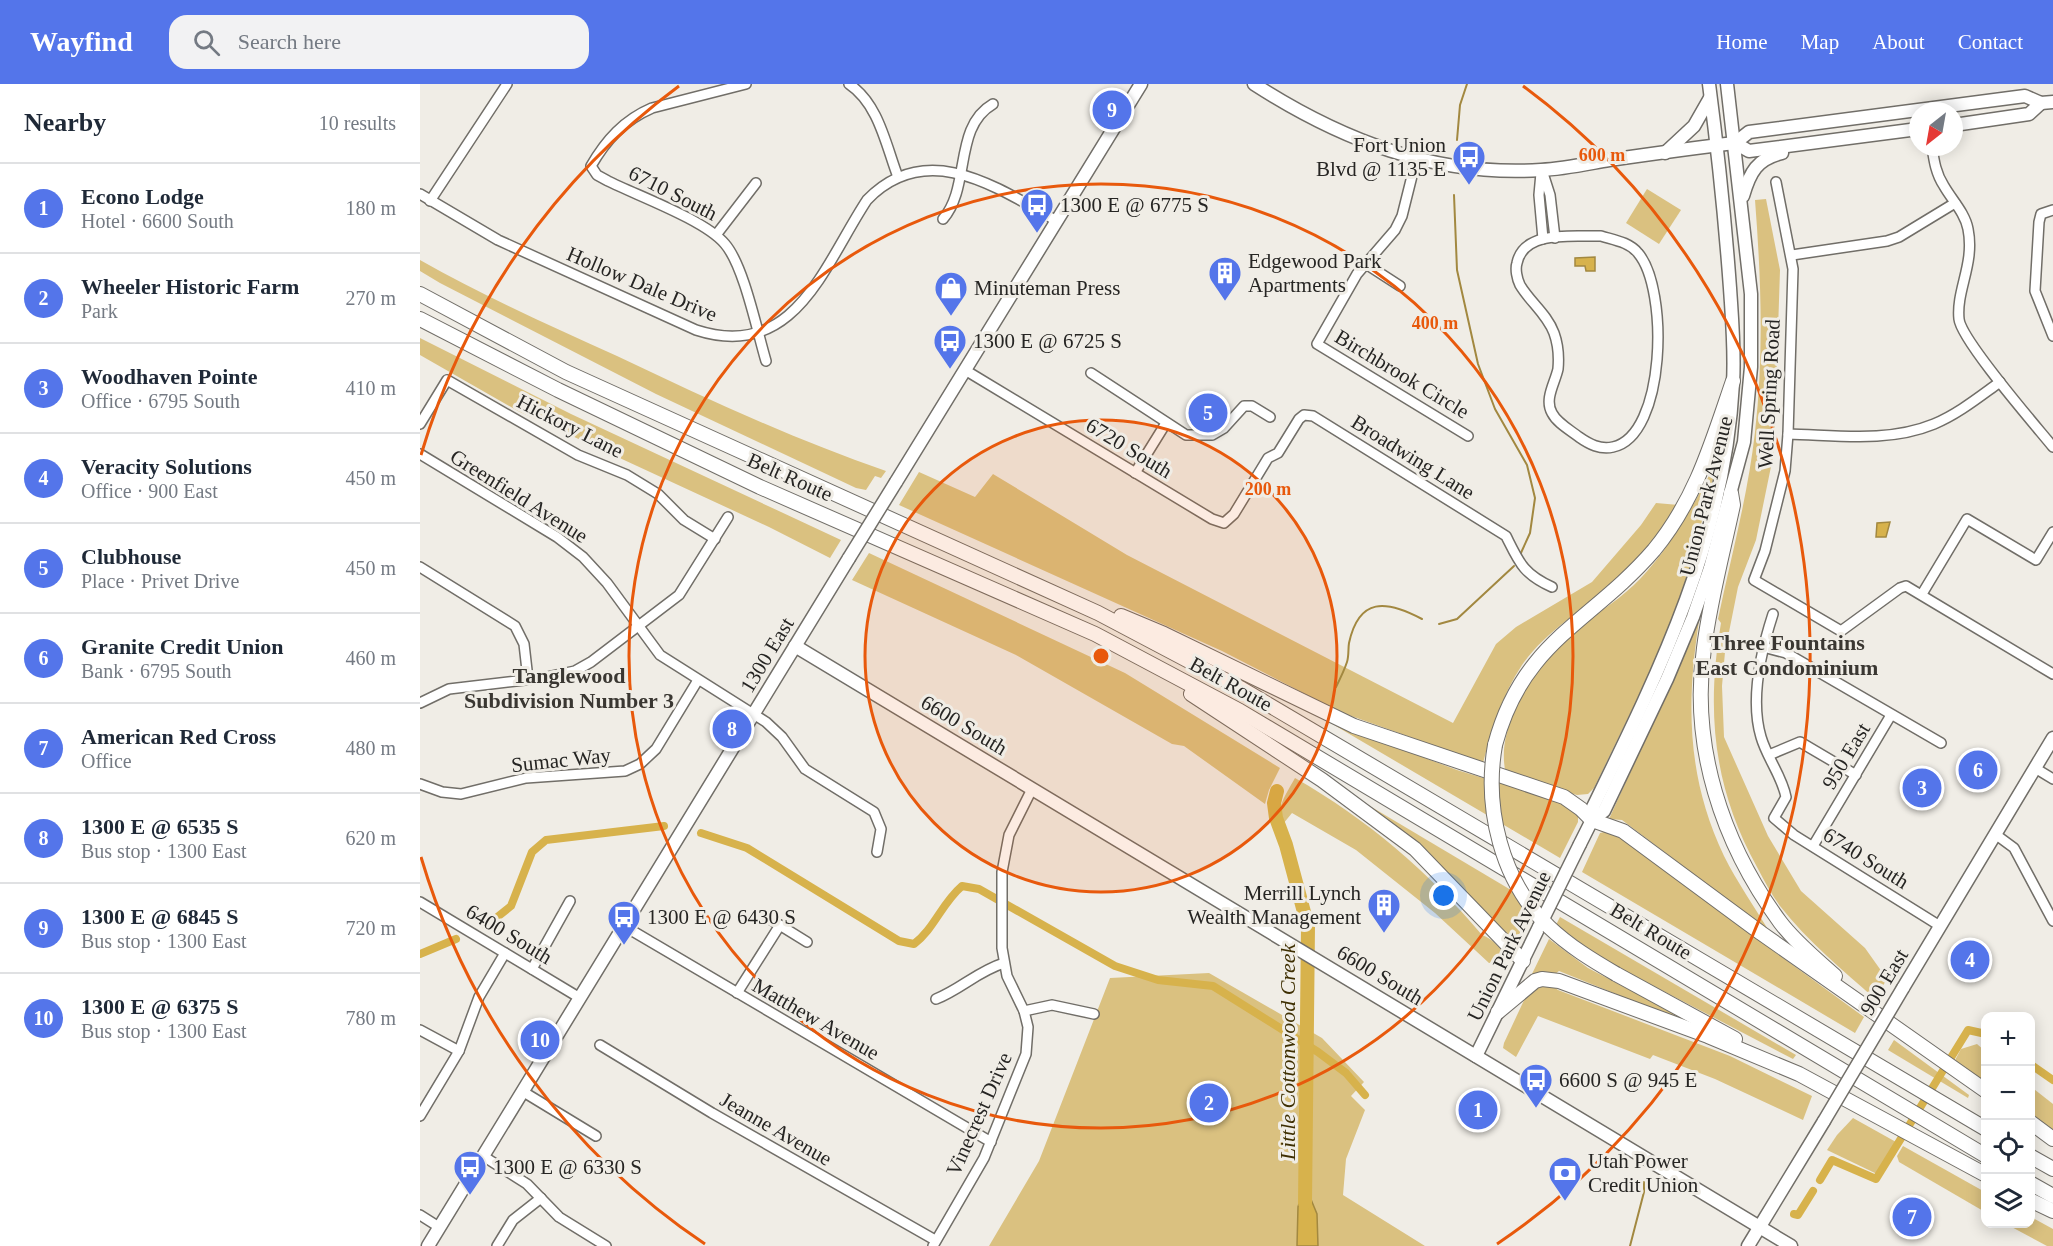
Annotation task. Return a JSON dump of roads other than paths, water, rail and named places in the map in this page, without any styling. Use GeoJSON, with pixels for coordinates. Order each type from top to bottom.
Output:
{"type":"FeatureCollection","features":[{"type":"Feature","properties":{"kind":"highway","name":"Belt Route"},"geometry":{"type":"LineString","coordinates":[[420,294],[566,372],[1098,613],[1242,688],[1981,1126]]}},
{"type":"Feature","properties":{"kind":"highway","name":"Belt Route"},"geometry":{"type":"LineString","coordinates":[[420,319],[558,390],[760,487],[1095,634],[1240,711],[1981,1153]]}},
{"type":"Feature","properties":{"kind":"highway"},"geometry":{"type":"LineString","coordinates":[[1733,381],[1696,487],[1684,506],[1654,549],[1623,582],[1560,634],[1530,667],[1504,716],[1491,768],[1491,806],[1503,850],[1529,904],[1566,942],[1616,974],[1984,1174]]}},
{"type":"Feature","properties":{"kind":"highway"},"geometry":{"type":"LineString","coordinates":[[1731,493],[1733,505],[1703,649],[1700,719],[1712,789],[1740,858],[1780,922],[1806,951],[1916,1042]]}},
{"type":"Feature","properties":{"kind":"highway"},"geometry":{"type":"LineString","coordinates":[[895,522],[1164,634],[1354,726],[1564,797],[1581,808],[1592,820],[1623,831],[1761,933],[1981,1088]]}},
{"type":"Feature","properties":{"kind":"highway"},"geometry":{"type":"LineString","coordinates":[[1122,648],[1322,780],[1415,849],[1523,961]]}},
{"type":"Feature","properties":{"kind":"highway"},"geometry":{"type":"LineString","coordinates":[[1498,1012],[1523,989],[1542,979],[1550,979],[1708,1036],[1799,1074]]}},
{"type":"Feature","properties":{"kind":"highway"},"geometry":{"type":"LineString","coordinates":[[2035,1125],[2053,1139]]}},
{"type":"Feature","properties":{"kind":"highway"},"geometry":{"type":"LineString","coordinates":[[2035,1158],[2053,1169]]}},
{"type":"Feature","properties":{"kind":"highway"},"geometry":{"type":"LineString","coordinates":[[2035,1185],[2053,1196]]}},
{"type":"Feature","properties":{"kind":"highway"},"geometry":{"type":"LineString","coordinates":[[2035,1202],[2053,1211]]}},
{"type":"Feature","properties":{"kind":"main road","name":"1300 East"},"geometry":{"type":"LineString","coordinates":[[428,1246],[1141,84]]}},
{"type":"Feature","properties":{"kind":"main road"},"geometry":{"type":"LineString","coordinates":[[1254,84],[1338,132],[1375,148],[1416,160],[1492,171],[1542,170],[1716,146],[1735,143],[1749,132],[2025,96],[2047,103]]}},
{"type":"Feature","properties":{"kind":"main road","name":"Union Park Avenue"},"geometry":{"type":"LineString","coordinates":[[1476,1056],[1592,820],[1593,807],[1664,661],[1696,576],[1719,488],[1730,425],[1733,381],[1727,243],[1709,84]]}},
{"type":"Feature","properties":{"kind":"main road","name":"Union Park Avenue"},"geometry":{"type":"LineString","coordinates":[[1592,820],[1604,811],[1676,659],[1701,594],[1744,442],[1752,352],[1750,278],[1727,84]]}},
{"type":"Feature","properties":{"kind":"main road"},"geometry":{"type":"LineString","coordinates":[[1665,153],[1694,126],[1711,97]]}},
{"type":"Feature","properties":{"kind":"main road"},"geometry":{"type":"LineString","coordinates":[[1963,124],[2029,114],[2047,103]]}},
{"type":"Feature","properties":{"kind":"main road"},"geometry":{"type":"LineString","coordinates":[[1735,143],[1749,151],[1909,130]]}},
{"type":"Feature","properties":{"kind":"main road"},"geometry":{"type":"LineString","coordinates":[[1742,203],[1755,166],[1765,158],[1804,144]]}},
{"type":"Feature","properties":{"kind":"main road","name":"6600 South"},"geometry":{"type":"LineString","coordinates":[[795,646],[1791,1246]]}},
{"type":"Feature","properties":{"kind":"main road","name":"900 East"},"geometry":{"type":"LineString","coordinates":[[1748,1246],[2053,738]]}},
{"type":"Feature","properties":{"kind":"street"},"geometry":{"type":"LineString","coordinates":[[430,201],[507,84]]}},
{"type":"Feature","properties":{"kind":"street","name":"6710 South"},"geometry":{"type":"LineString","coordinates":[[746,84],[652,108],[638,114],[613,135],[591,166],[597,175],[716,235],[733,255],[765,361]]}},
{"type":"Feature","properties":{"kind":"street"},"geometry":{"type":"LineString","coordinates":[[849,84],[857,89],[873,111],[898,177]]}},
{"type":"Feature","properties":{"kind":"street"},"geometry":{"type":"LineString","coordinates":[[943,219],[954,202],[968,141],[977,117],[993,104]]}},
{"type":"Feature","properties":{"kind":"street"},"geometry":{"type":"LineString","coordinates":[[1933,156],[1935,167],[1968,226],[1970,240],[1967,274],[1958,312],[1960,326],[2000,382],[2053,447]]}},
{"type":"Feature","properties":{"kind":"street"},"geometry":{"type":"LineString","coordinates":[[1400,286],[1366,264],[1395,230],[1402,216],[1416,160]]}},
{"type":"Feature","properties":{"kind":"street"},"geometry":{"type":"LineString","coordinates":[[1542,170],[1550,195],[1555,238]]}},
{"type":"Feature","properties":{"kind":"street"},"geometry":{"type":"LineString","coordinates":[[1542,170],[1539,195],[1543,240]]}},
{"type":"Feature","properties":{"kind":"street","name":"Hollow Dale Drive"},"geometry":{"type":"LineString","coordinates":[[420,195],[498,240],[696,330],[726,337],[758,333],[784,320],[802,304],[867,200],[877,189],[898,177],[923,172],[960,173],[991,183],[1057,221]]}},
{"type":"Feature","properties":{"kind":"street","name":"Well Spring Road"},"geometry":{"type":"LineString","coordinates":[[1776,182],[1792,255],[1788,434],[1785,471],[1765,551],[1755,580],[1842,631],[1900,588],[1906,586],[2053,674]]}},
{"type":"Feature","properties":{"kind":"street"},"geometry":{"type":"LineString","coordinates":[[716,235],[756,183]]}},
{"type":"Feature","properties":{"kind":"street"},"geometry":{"type":"LineString","coordinates":[[1792,255],[1887,241],[1899,237],[1955,203]]}},
{"type":"Feature","properties":{"kind":"street"},"geometry":{"type":"LineString","coordinates":[[2051,210],[2042,214],[2039,222],[2035,291],[2053,336]]}},
{"type":"Feature","properties":{"kind":"street"},"geometry":{"type":"LineString","coordinates":[[1601,236],[1623,242],[1639,254],[1653,286],[1659,347],[1653,383],[1635,431],[1628,440],[1612,448],[1596,447],[1587,442],[1558,420],[1550,409],[1550,394],[1558,368],[1555,335],[1550,323],[1519,283],[1516,266],[1526,246],[1543,240],[1601,236]]}},
{"type":"Feature","properties":{"kind":"street","name":"Birchbrook Circle"},"geometry":{"type":"LineString","coordinates":[[1366,264],[1357,274],[1317,344],[1468,436]]}},
{"type":"Feature","properties":{"kind":"street","name":"6720 South"},"geometry":{"type":"LineString","coordinates":[[965,369],[1224,523],[1234,514],[1257,474]]}},
{"type":"Feature","properties":{"kind":"street"},"geometry":{"type":"LineString","coordinates":[[1091,373],[1186,435],[1198,437],[1212,435],[1224,428],[1244,406],[1252,406],[1270,417]]}},
{"type":"Feature","properties":{"kind":"street","name":"Hickory Lane"},"geometry":{"type":"LineString","coordinates":[[420,424],[447,380],[578,455],[627,476],[658,494],[684,520],[715,538]]}},
{"type":"Feature","properties":{"kind":"street"},"geometry":{"type":"LineString","coordinates":[[1788,434],[1885,436],[1913,430],[1933,425],[1959,411],[2000,382]]}},
{"type":"Feature","properties":{"kind":"street","name":"Broadwing Lane"},"geometry":{"type":"LineString","coordinates":[[1257,474],[1268,458],[1278,453],[1299,419],[1304,415],[1313,416],[1506,536],[1523,569],[1533,579],[1552,587]]}},
{"type":"Feature","properties":{"kind":"street"},"geometry":{"type":"LineString","coordinates":[[1135,472],[1166,423]]}},
{"type":"Feature","properties":{"kind":"street","name":"Greenfield Avenue"},"geometry":{"type":"LineString","coordinates":[[420,454],[574,550],[603,578],[660,655],[776,730],[793,756],[809,773],[874,812],[881,829],[877,852]]}},
{"type":"Feature","properties":{"kind":"street"},"geometry":{"type":"LineString","coordinates":[[421,700],[449,689],[575,671],[639,628],[679,595],[728,517]]}},
{"type":"Feature","properties":{"kind":"street"},"geometry":{"type":"LineString","coordinates":[[1922,594],[1967,519],[2036,560],[2053,532]]}},
{"type":"Feature","properties":{"kind":"street"},"geometry":{"type":"LineString","coordinates":[[420,567],[511,623],[522,639],[528,679]]}},
{"type":"Feature","properties":{"kind":"street"},"geometry":{"type":"LineString","coordinates":[[1773,614],[1763,647],[1758,696],[1759,726],[1769,755],[1800,742],[1856,775]]}},
{"type":"Feature","properties":{"kind":"street"},"geometry":{"type":"LineString","coordinates":[[1763,647],[1786,653],[1941,743]]}},
{"type":"Feature","properties":{"kind":"street","name":"Sumac Way"},"geometry":{"type":"LineString","coordinates":[[420,783],[442,792],[461,794],[526,778],[625,771],[640,764],[656,749],[698,680]]}},
{"type":"Feature","properties":{"kind":"street","name":"950 East"},"geometry":{"type":"LineString","coordinates":[[1812,846],[1891,715]]}},
{"type":"Feature","properties":{"kind":"street","name":"6740 South"},"geometry":{"type":"LineString","coordinates":[[1769,755],[1786,797],[1774,818],[1812,846],[1940,926]]}},
{"type":"Feature","properties":{"kind":"street"},"geometry":{"type":"LineString","coordinates":[[2035,768],[2053,779]]}},
{"type":"Feature","properties":{"kind":"street","name":"Vinecrest Drive"},"geometry":{"type":"LineString","coordinates":[[934,1243],[991,1142],[1026,1054],[1028,1033],[1024,1011],[1007,976],[1004,963],[1002,896],[1003,858],[1009,835],[1032,789]]}},
{"type":"Feature","properties":{"kind":"street"},"geometry":{"type":"LineString","coordinates":[[1995,834],[2014,848],[2053,921]]}},
{"type":"Feature","properties":{"kind":"street"},"geometry":{"type":"LineString","coordinates":[[532,969],[570,901]]}},
{"type":"Feature","properties":{"kind":"street","name":"6400 South"},"geometry":{"type":"LineString","coordinates":[[420,902],[580,998]]}},
{"type":"Feature","properties":{"kind":"street"},"geometry":{"type":"LineString","coordinates":[[765,916],[807,942]]}},
{"type":"Feature","properties":{"kind":"street"},"geometry":{"type":"LineString","coordinates":[[737,993],[780,925]]}},
{"type":"Feature","properties":{"kind":"street","name":"Matthew Avenue"},"geometry":{"type":"LineString","coordinates":[[624,926],[991,1142]]}},
{"type":"Feature","properties":{"kind":"street"},"geometry":{"type":"LineString","coordinates":[[420,1116],[459,1052],[479,997],[505,953]]}},
{"type":"Feature","properties":{"kind":"street"},"geometry":{"type":"LineString","coordinates":[[936,999],[960,988],[986,969],[1004,963]]}},
{"type":"Feature","properties":{"kind":"street"},"geometry":{"type":"LineString","coordinates":[[1024,1011],[1052,1005],[1094,1014]]}},
{"type":"Feature","properties":{"kind":"street"},"geometry":{"type":"LineString","coordinates":[[420,1030],[459,1052]]}},
{"type":"Feature","properties":{"kind":"street","name":"Jeanne Avenue"},"geometry":{"type":"LineString","coordinates":[[600,1045],[934,1243]]}},
{"type":"Feature","properties":{"kind":"street"},"geometry":{"type":"LineString","coordinates":[[522,1091],[596,1136]]}},
{"type":"Feature","properties":{"kind":"street"},"geometry":{"type":"LineString","coordinates":[[483,1156],[521,1180],[559,1217],[606,1246]]}},
{"type":"Feature","properties":{"kind":"street"},"geometry":{"type":"LineString","coordinates":[[497,1246],[513,1220],[541,1198]]}},
{"type":"Feature","properties":{"kind":"street"},"geometry":{"type":"LineString","coordinates":[[420,1215],[440,1227]]}},
{"type":"Feature","properties":{"kind":"waterway","name":"Little Cottonwood Creek"},"geometry":{"type":"LineString","coordinates":[[1457,140],[1460,105],[1467,84]]}},
{"type":"Feature","properties":{"kind":"waterway","name":"Little Cottonwood Creek"},"geometry":{"type":"LineString","coordinates":[[1454,195],[1457,270],[1478,364],[1495,409],[1527,465],[1535,498],[1530,533],[1520,555]]}},
{"type":"Feature","properties":{"kind":"waterway","name":"Little Cottonwood Creek"},"geometry":{"type":"LineString","coordinates":[[1439,624],[1457,619],[1514,566]]}},
{"type":"Feature","properties":{"kind":"waterway","name":"Little Cottonwood Creek"},"geometry":{"type":"LineString","coordinates":[[1336,687],[1347,662],[1349,643],[1354,628],[1367,610],[1386,606],[1397,608],[1422,619]]}},
{"type":"Feature","properties":{"kind":"waterway","name":"Little Cottonwood Creek"},"geometry":{"type":"LineString","coordinates":[[1277,791],[1274,803],[1276,818],[1286,845],[1308,927],[1305,1203]]}},
{"type":"Feature","properties":{"kind":"waterway"},"geometry":{"type":"LineString","coordinates":[[486,926],[511,906],[532,852],[546,840],[664,826]]}},
{"type":"Feature","properties":{"kind":"waterway"},"geometry":{"type":"LineString","coordinates":[[701,833],[747,848],[899,941],[914,944],[921,938],[962,886],[979,889],[1115,966],[1158,980],[1213,986],[1318,1052],[1346,1073],[1365,1095]]}},
{"type":"Feature","properties":{"kind":"waterway"},"geometry":{"type":"LineString","coordinates":[[420,954],[456,939]]}},
{"type":"Feature","properties":{"kind":"waterway"},"geometry":{"type":"LineString","coordinates":[[1820,1180],[1832,1160],[1876,1179],[1968,1030],[1981,1033]]}},
{"type":"Feature","properties":{"kind":"waterway"},"geometry":{"type":"LineString","coordinates":[[2033,1066],[2053,1080]]}},
{"type":"Feature","properties":{"kind":"waterway"},"geometry":{"type":"LineString","coordinates":[[1630,1246],[1644,1192],[1644,1182]]}},
{"type":"Feature","properties":{"kind":"waterway"},"geometry":{"type":"LineString","coordinates":[[1794,1214],[1798,1215],[1813,1191]]}},
{"type":"Feature","properties":{"kind":"place","name":"1300 E @ 6845 S"},"geometry":{"type":"Point","coordinates":[1112,110]}},
{"type":"Feature","properties":{"kind":"place","name":"Fort Union Blvd @ 1135 E"},"geometry":{"type":"Point","coordinates":[1469,186]}},
{"type":"Feature","properties":{"kind":"place","name":"1300 E @ 6775 S"},"geometry":{"type":"Point","coordinates":[1037,234]}},
{"type":"Feature","properties":{"kind":"place","name":"Edgewood Park Apartments"},"geometry":{"type":"Point","coordinates":[1225,302]}},
{"type":"Feature","properties":{"kind":"place","name":"Minuteman Press"},"geometry":{"type":"Point","coordinates":[951,317]}},
{"type":"Feature","properties":{"kind":"place","name":"1300 E @ 6725 S"},"geometry":{"type":"Point","coordinates":[950,370]}},
{"type":"Feature","properties":{"kind":"place","name":"Clubhouse"},"geometry":{"type":"Point","coordinates":[1208,413]}},
{"type":"Feature","properties":{"kind":"place","name":"1300 E @ 6535 S"},"geometry":{"type":"Point","coordinates":[732,729]}},
{"type":"Feature","properties":{"kind":"place","name":"Granite Credit Union"},"geometry":{"type":"Point","coordinates":[1978,770]}},
{"type":"Feature","properties":{"kind":"place","name":"Woodhaven Pointe"},"geometry":{"type":"Point","coordinates":[1922,788]}},
{"type":"Feature","properties":{"kind":"place","name":"Merrill Lynch Wealth Management"},"geometry":{"type":"Point","coordinates":[1384,934]}},
{"type":"Feature","properties":{"kind":"place","name":"1300 E @ 6430 S"},"geometry":{"type":"Point","coordinates":[624,946]}},
{"type":"Feature","properties":{"kind":"place","name":"Veracity Solutions"},"geometry":{"type":"Point","coordinates":[1970,960]}},
{"type":"Feature","properties":{"kind":"place","name":"1300 E @ 6375 S"},"geometry":{"type":"Point","coordinates":[540,1040]}},
{"type":"Feature","properties":{"kind":"place","name":"Wheeler Historic Farm"},"geometry":{"type":"Point","coordinates":[1209,1103]}},
{"type":"Feature","properties":{"kind":"place","name":"6600 S @ 945 E"},"geometry":{"type":"Point","coordinates":[1536,1109]}},
{"type":"Feature","properties":{"kind":"place","name":"Econo Lodge"},"geometry":{"type":"Point","coordinates":[1478,1110]}},
{"type":"Feature","properties":{"kind":"place","name":"1300 E @ 6330 S"},"geometry":{"type":"Point","coordinates":[470,1196]}},
{"type":"Feature","properties":{"kind":"place","name":"Utah Power Credit Union"},"geometry":{"type":"Point","coordinates":[1565,1202]}},
{"type":"Feature","properties":{"kind":"place","name":"American Red Cross"},"geometry":{"type":"Point","coordinates":[1912,1217]}},
{"type":"Feature","properties":{"kind":"district","name":"Three Fountains East Condominium"},"geometry":{"type":"Point","coordinates":[1787,654]}},
{"type":"Feature","properties":{"kind":"district","name":"Tanglewood Subdivision Number 3"},"geometry":{"type":"Point","coordinates":[569,688]}}]}
